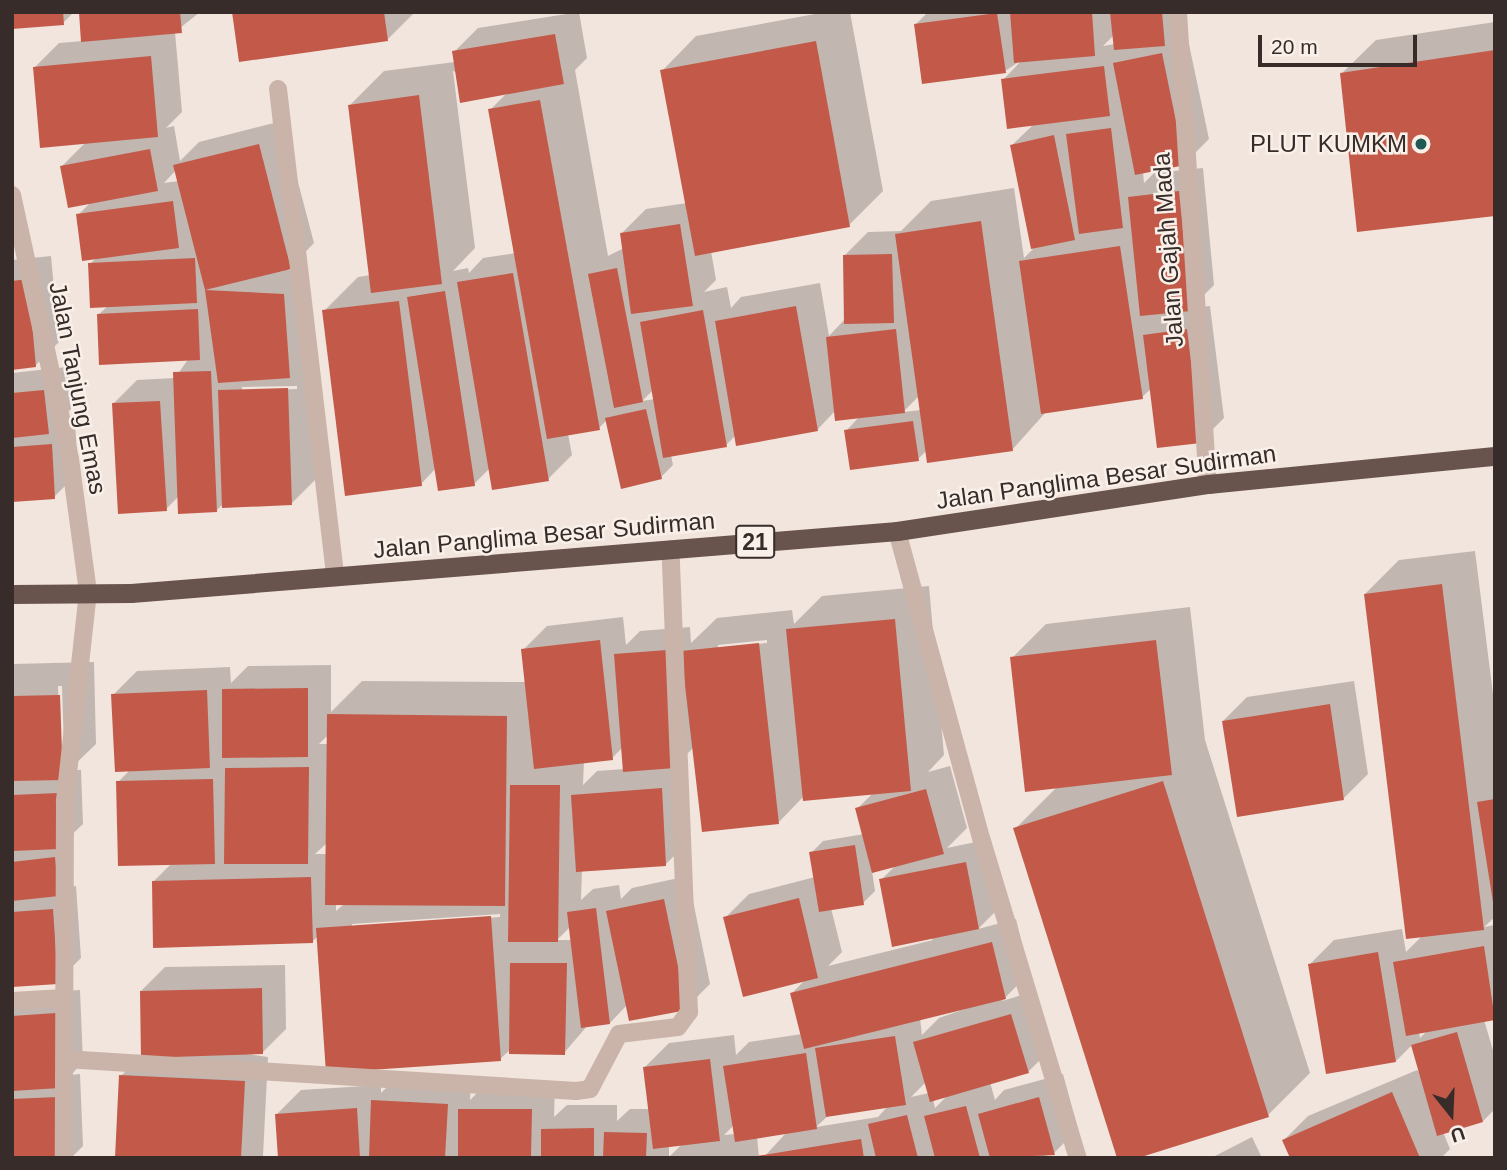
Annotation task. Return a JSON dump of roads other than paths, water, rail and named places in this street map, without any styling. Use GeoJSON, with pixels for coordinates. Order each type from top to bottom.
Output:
{"type":"FeatureCollection","features":[{"type":"Feature","properties":{"kind":"highway","name":"Jalan Panglima Besar Sudirman"},"geometry":{"type":"LineString","coordinates":[[12,594],[131,593],[897,531],[1208,484],[1495,456]]}},
{"type":"Feature","properties":{"kind":"street","name":"Jalan Gajah Mada"},"geometry":{"type":"LineString","coordinates":[[1178,12],[1208,484]]}},
{"type":"Feature","properties":{"kind":"street"},"geometry":{"type":"LineString","coordinates":[[278,89],[335,577]]}},
{"type":"Feature","properties":{"kind":"street","name":"Jalan Tanjung Emas"},"geometry":{"type":"LineString","coordinates":[[12,195],[69,459],[88,592],[65,802],[64,1158]]}},
{"type":"Feature","properties":{"kind":"street"},"geometry":{"type":"LineString","coordinates":[[897,531],[982,841],[1078,1158]]}},
{"type":"Feature","properties":{"kind":"street"},"geometry":{"type":"LineString","coordinates":[[65,1059],[576,1091],[590,1088],[619,1034],[678,1027],[689,1012],[670,549]]}},
{"type":"Feature","properties":{"kind":"street"},"geometry":{"type":"LineString","coordinates":[[12,1001],[64,998]]}},
{"type":"Feature","properties":{"kind":"place","name":"PLUT KUMKM"},"geometry":{"type":"Point","coordinates":[1421,144]}}]}
